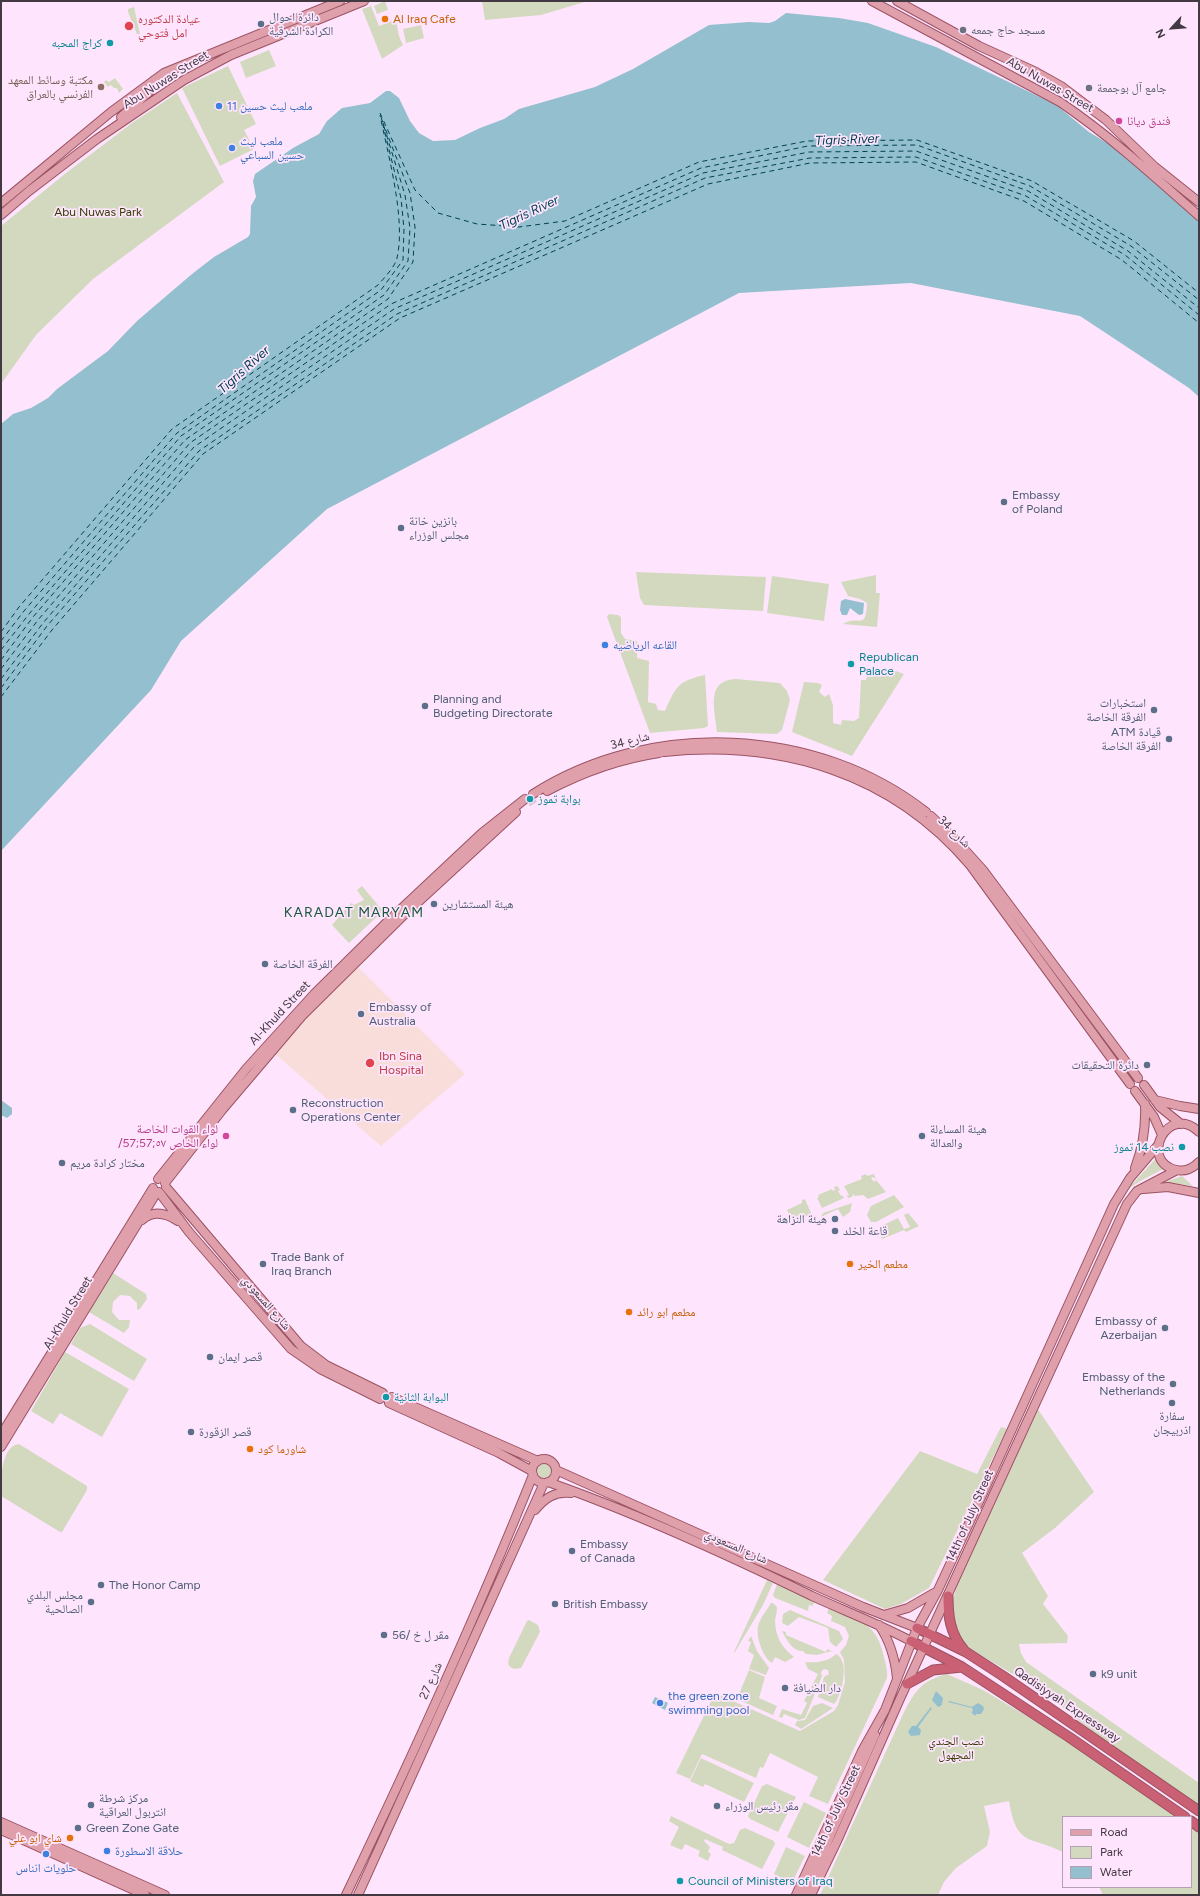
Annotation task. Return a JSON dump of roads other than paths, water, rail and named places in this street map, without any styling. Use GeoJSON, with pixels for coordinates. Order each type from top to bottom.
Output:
{"type":"FeatureCollection","features":[{"type":"Feature","properties":{"kind":"highway"},"geometry":{"type":"LineString","coordinates":[[948,1596],[948,1614],[952,1630],[966,1652]]}},
{"type":"Feature","properties":{"kind":"highway","name":"Qadisiyyah Expressway"},"geometry":{"type":"LineString","coordinates":[[917,1628],[966,1652],[1080,1728],[1199,1811]]}},
{"type":"Feature","properties":{"kind":"highway","name":"Qadisiyyah Expressway"},"geometry":{"type":"LineString","coordinates":[[911,1641],[962,1667],[1069,1737],[1184,1816]]}},
{"type":"Feature","properties":{"kind":"highway"},"geometry":{"type":"LineString","coordinates":[[907,1684],[933,1670],[962,1667]]}},
{"type":"Feature","properties":{"kind":"main road","name":"Abu Nuwas Street"},"geometry":{"type":"LineString","coordinates":[[1,203],[88,130],[154,80],[179,66],[340,1]]}},
{"type":"Feature","properties":{"kind":"main road","name":"Abu Nuwas Street"},"geometry":{"type":"LineString","coordinates":[[1,215],[29,191],[97,139],[164,92],[224,58],[364,1]]}},
{"type":"Feature","properties":{"kind":"main road","name":"Abu Nuwas Street"},"geometry":{"type":"LineString","coordinates":[[872,1],[1060,102],[1089,121],[1124,149],[1199,216]]}},
{"type":"Feature","properties":{"kind":"main road","name":"Abu Nuwas Street"},"geometry":{"type":"LineString","coordinates":[[897,1],[972,43],[1036,72],[1066,89],[1106,120],[1155,167],[1199,202]]}},
{"type":"Feature","properties":{"kind":"main road"},"geometry":{"type":"LineString","coordinates":[[154,80],[158,87],[164,92]]}},
{"type":"Feature","properties":{"kind":"main road"},"geometry":{"type":"LineString","coordinates":[[115,126],[119,119],[150,91],[154,80]]}},
{"type":"Feature","properties":{"kind":"main road"},"geometry":{"type":"LineString","coordinates":[[88,130],[97,139]]}},
{"type":"Feature","properties":{"kind":"main road","name":"شارع 34"},"geometry":{"type":"LineString","coordinates":[[591,767],[631,752],[672,744],[713,742],[761,746],[806,754],[844,766],[894,790],[929,814],[965,850],[990,880],[1138,1078]]}},
{"type":"Feature","properties":{"kind":"main road","name":"شارع 34"},"geometry":{"type":"LineString","coordinates":[[591,767],[624,759],[661,753],[697,750],[730,750],[794,758],[848,775],[883,793],[916,814],[944,838],[970,865],[1130,1084]]}},
{"type":"Feature","properties":{"kind":"main road"},"geometry":{"type":"LineString","coordinates":[[534,796],[563,776],[591,767]]}},
{"type":"Feature","properties":{"kind":"main road","name":"Al-Khuld Street"},"geometry":{"type":"LineString","coordinates":[[1,1435],[160,1187],[219,1113],[302,1016],[403,916],[526,801]]}},
{"type":"Feature","properties":{"kind":"main road"},"geometry":{"type":"LineString","coordinates":[[1144,1085],[1154,1100],[1166,1112],[1199,1132]]}},
{"type":"Feature","properties":{"kind":"main road"},"geometry":{"type":"LineString","coordinates":[[1136,1091],[1154,1117],[1162,1135],[1169,1128],[1199,1122]]}},
{"type":"Feature","properties":{"kind":"main road"},"geometry":{"type":"LineString","coordinates":[[1154,1100],[1199,1109]]}},
{"type":"Feature","properties":{"kind":"main road"},"geometry":{"type":"LineString","coordinates":[[1130,1178],[1143,1143],[1145,1131],[1145,1104]]}},
{"type":"Feature","properties":{"kind":"main road","name":"14th of July Street"},"geometry":{"type":"LineString","coordinates":[[804,1895],[868,1755],[911,1641],[938,1590],[1052,1344],[1114,1204],[1130,1178],[1158,1144],[1162,1135]]}},
{"type":"Feature","properties":{"kind":"main road"},"geometry":{"type":"LineString","coordinates":[[1158,1144],[1161,1158],[1168,1166],[1176,1170]]}},
{"type":"Feature","properties":{"kind":"main road","name":"14th of July Street"},"geometry":{"type":"LineString","coordinates":[[811,1895],[838,1839],[1087,1288],[1127,1204],[1137,1191],[1176,1170],[1190,1169],[1199,1162]]}},
{"type":"Feature","properties":{"kind":"main road","name":"Al-Khuld Street"},"geometry":{"type":"LineString","coordinates":[[1,1447],[160,1187]]}},
{"type":"Feature","properties":{"kind":"main road","name":"شارع المسعودي"},"geometry":{"type":"LineString","coordinates":[[160,1187],[301,1346],[326,1365],[381,1396],[320,1369],[291,1350],[184,1224],[160,1187]]}},
{"type":"Feature","properties":{"kind":"main road"},"geometry":{"type":"LineString","coordinates":[[1137,1191],[1168,1187],[1199,1193]]}},
{"type":"Feature","properties":{"kind":"main road"},"geometry":{"type":"LineString","coordinates":[[138,1224],[150,1214],[161,1213],[184,1224]]}},
{"type":"Feature","properties":{"kind":"main road"},"geometry":{"type":"LineString","coordinates":[[532,1473],[533,1467],[538,1461],[546,1459],[550,1460],[556,1470],[554,1477],[546,1482],[537,1481],[532,1473],[499,1453],[391,1400],[538,1461]]}},
{"type":"Feature","properties":{"kind":"main road","name":"شارع المسعودي"},"geometry":{"type":"LineString","coordinates":[[556,1470],[884,1615],[917,1628]]}},
{"type":"Feature","properties":{"kind":"main road","name":"شارع 27"},"geometry":{"type":"LineString","coordinates":[[358,1895],[454,1669],[532,1473]]}},
{"type":"Feature","properties":{"kind":"main road","name":"شارع المسعودي"},"geometry":{"type":"LineString","coordinates":[[546,1482],[586,1495],[728,1556],[828,1603],[879,1624],[911,1641]]}},
{"type":"Feature","properties":{"kind":"main road","name":"شارع 27"},"geometry":{"type":"LineString","coordinates":[[454,1669],[546,1482]]}},
{"type":"Feature","properties":{"kind":"main road"},"geometry":{"type":"LineString","coordinates":[[527,1520],[542,1502],[557,1493],[586,1495]]}},
{"type":"Feature","properties":{"kind":"main road"},"geometry":{"type":"LineString","coordinates":[[884,1615],[915,1604],[938,1590]]}},
{"type":"Feature","properties":{"kind":"main road"},"geometry":{"type":"LineString","coordinates":[[879,1624],[893,1653],[897,1680]]}},
{"type":"Feature","properties":{"kind":"main road","name":"شارع 27"},"geometry":{"type":"LineString","coordinates":[[346,1895],[438,1706]]}},
{"type":"Feature","properties":{"kind":"main road","name":"14th of July Street"},"geometry":{"type":"LineString","coordinates":[[796,1895],[862,1751],[885,1710]]}},
{"type":"Feature","properties":{"kind":"main road"},"geometry":{"type":"LineString","coordinates":[[1,1822],[165,1895]]}},
{"type":"Feature","properties":{"kind":"main road"},"geometry":{"type":"LineString","coordinates":[[1,1830],[145,1895]]}},
{"type":"Feature","properties":{"kind":"water","name":"Tigris River"},"geometry":{"type":"Polygon","coordinates":[[[786,13],[839,18],[868,23],[936,47],[1055,104],[1089,132],[1112,146],[1199,221],[1199,397],[1189,388],[1080,316],[911,283],[739,293],[327,509],[181,641],[151,690],[1,851],[1,424],[13,414],[31,408],[48,398],[57,389],[108,351],[137,321],[192,274],[214,257],[248,237],[250,234],[251,206],[256,197],[253,181],[255,174],[293,148],[319,134],[327,121],[342,108],[370,103],[386,91],[390,91],[399,98],[410,121],[419,133],[433,141],[455,140],[504,119],[519,109],[595,87],[633,69],[709,25],[749,22],[769,23],[775,21],[786,13]]]}},
{"type":"Feature","properties":{"kind":"water"},"geometry":{"type":"Polygon","coordinates":[[[845,599],[864,603],[863,614],[859,615],[850,608],[847,615],[842,615],[840,610],[841,601],[845,599]]]}},
{"type":"Feature","properties":{"kind":"water"},"geometry":{"type":"Polygon","coordinates":[[[1,1100],[12,1108],[12,1114],[7,1118],[1,1115],[1,1100]]]}},
{"type":"Feature","properties":{"kind":"water"},"geometry":{"type":"Polygon","coordinates":[[[936,1691],[943,1698],[942,1705],[938,1707],[932,1700],[936,1691]]]}},
{"type":"Feature","properties":{"kind":"water"},"geometry":{"type":"Polygon","coordinates":[[[655,1697],[668,1703],[665,1710],[652,1703],[655,1697]]]}},
{"type":"Feature","properties":{"kind":"water"},"geometry":{"type":"Polygon","coordinates":[[[948,1702],[972,1707],[978,1703],[983,1706],[984,1709],[981,1714],[976,1714],[975,1716],[971,1712],[973,1711],[972,1708],[948,1702]]]}},
{"type":"Feature","properties":{"kind":"water"},"geometry":{"type":"Polygon","coordinates":[[[931,1707],[932,1708],[918,1727],[921,1730],[920,1735],[911,1736],[908,1732],[912,1726],[916,1726],[931,1707]]]}},
{"type":"Feature","properties":{"kind":"tunnel"},"geometry":{"type":"LineString","coordinates":[[528,803],[535,798]]}},
{"type":"Feature","properties":{"kind":"place","name":"Al Iraq Cafe"},"geometry":{"type":"Point","coordinates":[385,19]}},
{"type":"Feature","properties":{"kind":"place","name":"دائرة احوال الكرادة الشرقية"},"geometry":{"type":"Point","coordinates":[261,24]}},
{"type":"Feature","properties":{"kind":"place","name":"عيادة الدكتوره امل فتوحي"},"geometry":{"type":"Point","coordinates":[129,26]}},
{"type":"Feature","properties":{"kind":"place","name":"مسجد حاج جمعه"},"geometry":{"type":"Point","coordinates":[963,30]}},
{"type":"Feature","properties":{"kind":"place","name":"كراج المحبه"},"geometry":{"type":"Point","coordinates":[110,43]}},
{"type":"Feature","properties":{"kind":"place","name":"مكتبة وسائط المعهد الفرنسي بالعراق"},"geometry":{"type":"Point","coordinates":[101,87]}},
{"type":"Feature","properties":{"kind":"place","name":"جامع آل بوجمعة"},"geometry":{"type":"Point","coordinates":[1089,88]}},
{"type":"Feature","properties":{"kind":"place","name":"ملعب ليث حسين 11"},"geometry":{"type":"Point","coordinates":[219,106]}},
{"type":"Feature","properties":{"kind":"place","name":"فندق ديانا"},"geometry":{"type":"Point","coordinates":[1119,121]}},
{"type":"Feature","properties":{"kind":"place","name":"ملعب ليث حسين السباعي"},"geometry":{"type":"Point","coordinates":[232,148]}},
{"type":"Feature","properties":{"kind":"place","name":"Embassy of Poland"},"geometry":{"type":"Point","coordinates":[1004,502]}},
{"type":"Feature","properties":{"kind":"place","name":"بانزين خانة مجلس الوزراء"},"geometry":{"type":"Point","coordinates":[401,528]}},
{"type":"Feature","properties":{"kind":"place","name":"القاعه الرياضيه"},"geometry":{"type":"Point","coordinates":[605,645]}},
{"type":"Feature","properties":{"kind":"place","name":"Republican Palace"},"geometry":{"type":"Point","coordinates":[851,664]}},
{"type":"Feature","properties":{"kind":"place","name":"Planning and Budgeting Directorate"},"geometry":{"type":"Point","coordinates":[425,706]}},
{"type":"Feature","properties":{"kind":"place","name":"استخبارات الفرقة الخاصة"},"geometry":{"type":"Point","coordinates":[1154,710]}},
{"type":"Feature","properties":{"kind":"place","name":"ATM قيادة الفرقة الخاصة"},"geometry":{"type":"Point","coordinates":[1169,739]}},
{"type":"Feature","properties":{"kind":"place","name":"بوابة تموز"},"geometry":{"type":"Point","coordinates":[530,799]}},
{"type":"Feature","properties":{"kind":"place","name":"هيئة المستشارين"},"geometry":{"type":"Point","coordinates":[434,904]}},
{"type":"Feature","properties":{"kind":"place","name":"الفرقة الخاصة"},"geometry":{"type":"Point","coordinates":[265,964]}},
{"type":"Feature","properties":{"kind":"place","name":"Embassy of Australia"},"geometry":{"type":"Point","coordinates":[361,1014]}},
{"type":"Feature","properties":{"kind":"place","name":"Ibn Sina Hospital"},"geometry":{"type":"Point","coordinates":[370,1063]}},
{"type":"Feature","properties":{"kind":"place","name":"دائرة التحقيقات"},"geometry":{"type":"Point","coordinates":[1147,1065]}},
{"type":"Feature","properties":{"kind":"place","name":"Reconstruction Operations Center"},"geometry":{"type":"Point","coordinates":[293,1110]}},
{"type":"Feature","properties":{"kind":"place","name":"لواء القوات الخاصة /57;لواء الخاص ٥٧;57"},"geometry":{"type":"Point","coordinates":[226,1136]}},
{"type":"Feature","properties":{"kind":"place","name":"هيئة المساءلة والعدالة"},"geometry":{"type":"Point","coordinates":[922,1136]}},
{"type":"Feature","properties":{"kind":"place","name":"نصب 14 تموز"},"geometry":{"type":"Point","coordinates":[1182,1147]}},
{"type":"Feature","properties":{"kind":"place","name":"مختار كرادة مريم"},"geometry":{"type":"Point","coordinates":[62,1163]}},
{"type":"Feature","properties":{"kind":"place","name":"هيئة النزاهة"},"geometry":{"type":"Point","coordinates":[835,1219]}},
{"type":"Feature","properties":{"kind":"place","name":"قاعة الخلد"},"geometry":{"type":"Point","coordinates":[835,1231]}},
{"type":"Feature","properties":{"kind":"place","name":"Trade Bank of Iraq Branch"},"geometry":{"type":"Point","coordinates":[263,1264]}},
{"type":"Feature","properties":{"kind":"place","name":"مطعم الخير"},"geometry":{"type":"Point","coordinates":[850,1264]}},
{"type":"Feature","properties":{"kind":"place","name":"مطعم ابو رائد"},"geometry":{"type":"Point","coordinates":[629,1312]}},
{"type":"Feature","properties":{"kind":"place","name":"Embassy of Azerbaijan"},"geometry":{"type":"Point","coordinates":[1165,1328]}},
{"type":"Feature","properties":{"kind":"place","name":"قصر ايمان"},"geometry":{"type":"Point","coordinates":[210,1357]}},
{"type":"Feature","properties":{"kind":"place","name":"Embassy of the Netherlands"},"geometry":{"type":"Point","coordinates":[1173,1384]}},
{"type":"Feature","properties":{"kind":"place","name":"البوابة الثانية"},"geometry":{"type":"Point","coordinates":[386,1397]}},
{"type":"Feature","properties":{"kind":"place","name":"سفارة اذربيجان"},"geometry":{"type":"Point","coordinates":[1172,1403]}},
{"type":"Feature","properties":{"kind":"place","name":"قصر الزقورة"},"geometry":{"type":"Point","coordinates":[191,1432]}},
{"type":"Feature","properties":{"kind":"place","name":"شاورما كود"},"geometry":{"type":"Point","coordinates":[250,1449]}},
{"type":"Feature","properties":{"kind":"place","name":"Embassy of Canada"},"geometry":{"type":"Point","coordinates":[572,1551]}},
{"type":"Feature","properties":{"kind":"place","name":"The Honor Camp"},"geometry":{"type":"Point","coordinates":[101,1585]}},
{"type":"Feature","properties":{"kind":"place","name":"مجلس البلدي الصالحية"},"geometry":{"type":"Point","coordinates":[91,1602]}},
{"type":"Feature","properties":{"kind":"place","name":"British Embassy"},"geometry":{"type":"Point","coordinates":[555,1604]}},
{"type":"Feature","properties":{"kind":"place","name":"مقر ل خ /56"},"geometry":{"type":"Point","coordinates":[384,1635]}},
{"type":"Feature","properties":{"kind":"place","name":"k9 unit"},"geometry":{"type":"Point","coordinates":[1093,1674]}},
{"type":"Feature","properties":{"kind":"place","name":"دار الضيافة"},"geometry":{"type":"Point","coordinates":[785,1688]}},
{"type":"Feature","properties":{"kind":"place","name":"the green zone swimming pool"},"geometry":{"type":"Point","coordinates":[660,1703]}},
{"type":"Feature","properties":{"kind":"place","name":"مركز شرطة انتربول العراقية"},"geometry":{"type":"Point","coordinates":[91,1805]}},
{"type":"Feature","properties":{"kind":"place","name":"مقر رئيس الوزراء"},"geometry":{"type":"Point","coordinates":[717,1806]}},
{"type":"Feature","properties":{"kind":"place","name":"Green Zone Gate"},"geometry":{"type":"Point","coordinates":[78,1828]}},
{"type":"Feature","properties":{"kind":"place","name":"شاي ابو علي"},"geometry":{"type":"Point","coordinates":[70,1838]}},
{"type":"Feature","properties":{"kind":"place","name":"حلاقة الاسطورة"},"geometry":{"type":"Point","coordinates":[107,1851]}},
{"type":"Feature","properties":{"kind":"place","name":"حلويات انناس"},"geometry":{"type":"Point","coordinates":[46,1854]}},
{"type":"Feature","properties":{"kind":"place","name":"Council of Ministers of Iraq"},"geometry":{"type":"Point","coordinates":[680,1881]}},
{"type":"Feature","properties":{"kind":"district","name":"KARADAT MARYAM"},"geometry":{"type":"Point","coordinates":[354,913]}},
{"type":"Feature","properties":{"kind":"park label","name":"Abu Nuwas Park"},"geometry":{"type":"Point","coordinates":[98,212]}},
{"type":"Feature","properties":{"kind":"park label","name":"نصب الجندي المجهول"},"geometry":{"type":"Point","coordinates":[956,1748]}}]}
